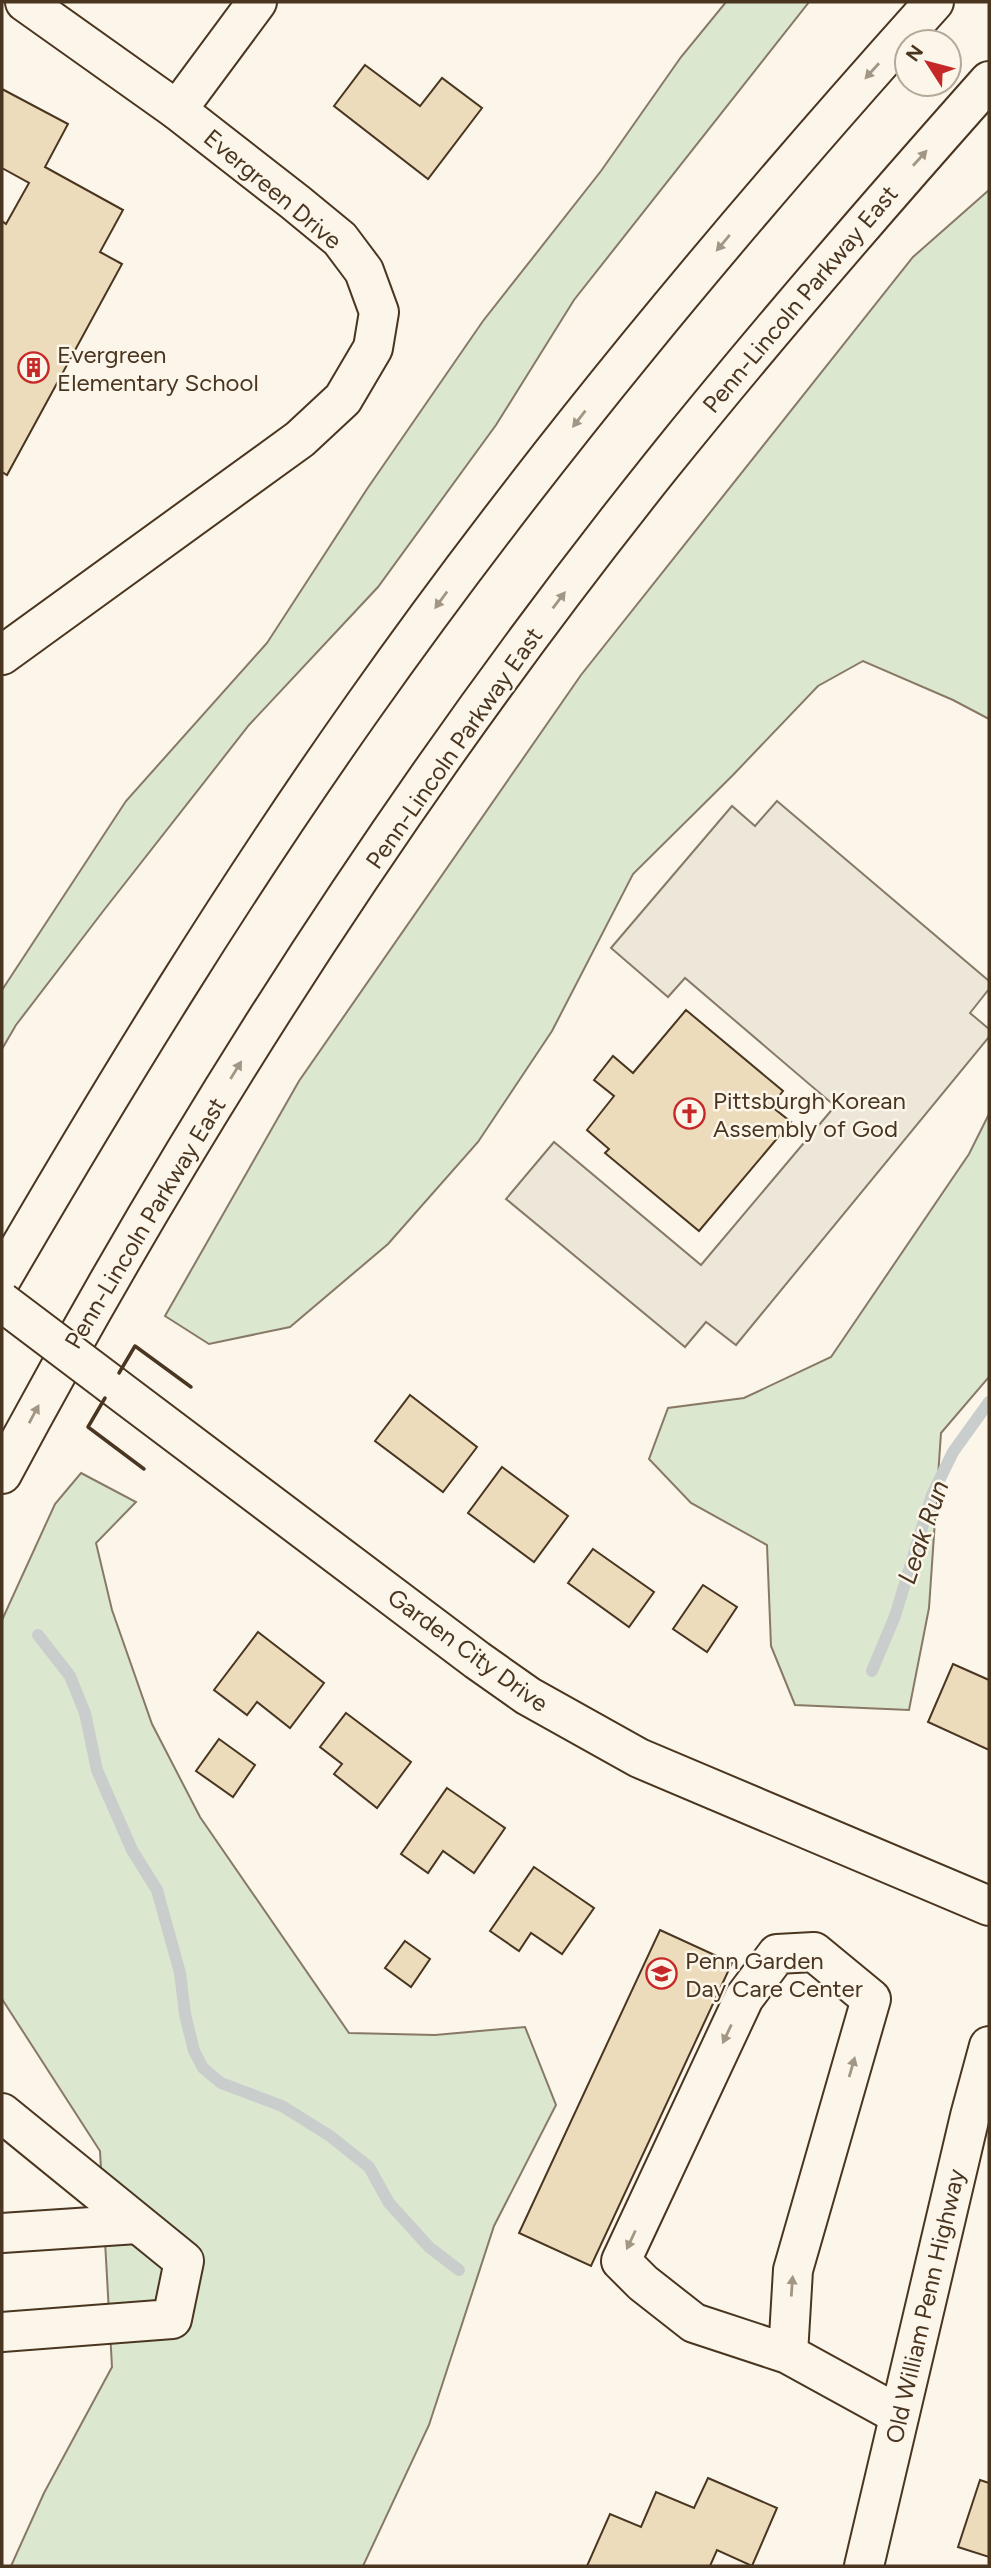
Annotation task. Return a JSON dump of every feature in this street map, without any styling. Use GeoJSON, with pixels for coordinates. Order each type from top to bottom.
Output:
{"type":"FeatureCollection","features":[{"type":"Feature","properties":{"kind":"main road","name":"Evergreen Drive"},"geometry":{"type":"LineString","coordinates":[[2,655],[300,439],[343,399],[373,348],[379,312],[364,271],[340,239],[177,110],[25,2]]}},
{"type":"Feature","properties":{"kind":"main road"},"geometry":{"type":"LineString","coordinates":[[177,110],[257,2]]}},
{"type":"Feature","properties":{"kind":"main road"},"geometry":{"type":"LineString","coordinates":[[2,1278],[159,1015],[363,707],[592,402],[773,184],[934,2]]}},
{"type":"Feature","properties":{"kind":"main road","name":"Penn-Lincoln Parkway East"},"geometry":{"type":"LineString","coordinates":[[2,1474],[53,1379],[232,1076],[440,762],[546,616],[658,470],[790,309],[989,81]]}},
{"type":"Feature","properties":{"kind":"main road","name":"Garden City Drive"},"geometry":{"type":"LineString","coordinates":[[2,1302],[528,1696],[639,1758],[989,1906]]}},
{"type":"Feature","properties":{"kind":"main road"},"geometry":{"type":"LineString","coordinates":[[788,2354],[793,2270],[872,1999],[814,1952],[777,1954],[744,1998],[621,2261],[642,2283],[694,2323],[788,2354],[899,2415]]}},
{"type":"Feature","properties":{"kind":"main road","name":"Old William Penn Highway"},"geometry":{"type":"LineString","coordinates":[[864,2566],[970,2116],[989,2046]]}},
{"type":"Feature","properties":{"kind":"main road"},"geometry":{"type":"LineString","coordinates":[[2,2113],[184,2261],[172,2319],[2,2332]]}},
{"type":"Feature","properties":{"kind":"main road"},"geometry":{"type":"LineString","coordinates":[[2,2233],[137,2224]]}},
{"type":"Feature","properties":{"kind":"green space"},"geometry":{"type":"Polygon","coordinates":[[[726,2],[809,2],[574,300],[496,425],[378,587],[249,725],[16,1025],[2,1049],[2,990],[126,801],[267,643],[367,489],[483,321],[601,171],[681,57],[726,2]]]}},
{"type":"Feature","properties":{"kind":"green space"},"geometry":{"type":"Polygon","coordinates":[[[989,190],[989,719],[953,700],[863,661],[818,686],[633,874],[552,1031],[478,1142],[388,1244],[290,1327],[209,1344],[165,1316],[299,1081],[581,675],[913,257],[989,190]]]}},
{"type":"Feature","properties":{"kind":"green space"},"geometry":{"type":"Polygon","coordinates":[[[989,1114],[989,1377],[941,1433],[929,1608],[909,1710],[795,1705],[771,1646],[767,1545],[691,1503],[649,1459],[668,1408],[744,1398],[831,1357],[969,1154],[989,1114]]]}},
{"type":"Feature","properties":{"kind":"green space"},"geometry":{"type":"Polygon","coordinates":[[[81,1473],[136,1502],[96,1543],[112,1610],[152,1724],[200,1817],[349,2033],[435,2035],[525,2027],[556,2105],[494,2226],[429,2425],[363,2566],[11,2566],[44,2493],[112,2367],[100,2151],[2,1999],[2,1620],[55,1504],[81,1473]]]}},
{"type":"Feature","properties":{"kind":"shaded area"},"geometry":{"type":"Polygon","coordinates":[[[777,801],[989,981],[989,989],[970,1013],[989,1029],[989,1037],[736,1345],[706,1322],[685,1347],[506,1199],[554,1142],[701,1265],[835,1106],[685,978],[668,997],[611,948],[732,806],[755,826],[777,801]]]}},
{"type":"Feature","properties":{"kind":"building"},"geometry":{"type":"Polygon","coordinates":[[[365,65],[420,106],[442,78],[482,108],[428,179],[334,106],[365,65]]]}},
{"type":"Feature","properties":{"kind":"building","name":"Evergreen Elementary School"},"geometry":{"type":"Polygon","coordinates":[[[2,89],[68,124],[45,167],[123,210],[100,252],[122,264],[7,475],[2,472],[2,221],[6,224],[29,183],[2,168],[2,89]]]}},
{"type":"Feature","properties":{"kind":"building","name":"Pittsburgh Korean Assembly of God"},"geometry":{"type":"Polygon","coordinates":[[[686,1010],[783,1091],[771,1106],[791,1122],[699,1231],[605,1153],[609,1149],[587,1130],[614,1096],[594,1080],[613,1056],[633,1073],[686,1010]]]}},
{"type":"Feature","properties":{"kind":"building"},"geometry":{"type":"Polygon","coordinates":[[[410,1395],[477,1447],[443,1492],[375,1441],[410,1395]]]}},
{"type":"Feature","properties":{"kind":"building"},"geometry":{"type":"Polygon","coordinates":[[[502,1467],[568,1516],[534,1562],[468,1513],[502,1467]]]}},
{"type":"Feature","properties":{"kind":"building"},"geometry":{"type":"Polygon","coordinates":[[[593,1549],[654,1592],[629,1627],[568,1583],[593,1549]]]}},
{"type":"Feature","properties":{"kind":"building"},"geometry":{"type":"Polygon","coordinates":[[[703,1585],[737,1607],[707,1652],[673,1629],[703,1585]]]}},
{"type":"Feature","properties":{"kind":"building"},"geometry":{"type":"Polygon","coordinates":[[[258,1632],[324,1683],[290,1728],[257,1702],[247,1715],[214,1690],[258,1632]]]}},
{"type":"Feature","properties":{"kind":"building"},"geometry":{"type":"Polygon","coordinates":[[[953,1664],[989,1680],[989,1750],[928,1722],[953,1664]]]}},
{"type":"Feature","properties":{"kind":"building"},"geometry":{"type":"Polygon","coordinates":[[[346,1713],[411,1762],[377,1808],[334,1774],[342,1764],[320,1747],[346,1713]]]}},
{"type":"Feature","properties":{"kind":"building"},"geometry":{"type":"Polygon","coordinates":[[[219,1739],[255,1765],[233,1797],[196,1771],[219,1739]]]}},
{"type":"Feature","properties":{"kind":"building"},"geometry":{"type":"Polygon","coordinates":[[[447,1788],[505,1828],[474,1873],[443,1851],[428,1873],[401,1854],[447,1788]]]}},
{"type":"Feature","properties":{"kind":"building"},"geometry":{"type":"Polygon","coordinates":[[[534,1867],[594,1908],[562,1954],[531,1933],[519,1951],[490,1931],[534,1867]]]}},
{"type":"Feature","properties":{"kind":"building"},"geometry":{"type":"Polygon","coordinates":[[[660,1930],[732,1963],[591,2266],[519,2233],[660,1930]]]}},
{"type":"Feature","properties":{"kind":"building"},"geometry":{"type":"Polygon","coordinates":[[[405,1941],[430,1959],[411,1987],[385,1968],[405,1941]]]}},
{"type":"Feature","properties":{"kind":"building"},"geometry":{"type":"Polygon","coordinates":[[[708,2478],[777,2508],[752,2566],[717,2550],[710,2566],[587,2566],[610,2514],[641,2527],[656,2492],[694,2508],[708,2478]]]}},
{"type":"Feature","properties":{"kind":"building"},"geometry":{"type":"Polygon","coordinates":[[[980,2480],[989,2483],[989,2557],[958,2547],[980,2480]]]}},
{"type":"Feature","properties":{"kind":"waterway","name":"Leak Run"},"geometry":{"type":"LineString","coordinates":[[872,1671],[895,1616],[932,1495],[953,1452],[989,1402]]}},
{"type":"Feature","properties":{"kind":"waterway"},"geometry":{"type":"LineString","coordinates":[[38,1635],[70,1676],[85,1713],[97,1770],[132,1850],[157,1890],[180,1973],[185,2014],[194,2051],[203,2068],[221,2083],[282,2106],[330,2136],[369,2167],[389,2203],[429,2247],[459,2270]]}},
{"type":"Feature","properties":{"kind":"wall"},"geometry":{"type":"LineString","coordinates":[[119,1373],[135,1346],[191,1387]]}},
{"type":"Feature","properties":{"kind":"wall"},"geometry":{"type":"LineString","coordinates":[[105,1398],[88,1427],[144,1469]]}},
{"type":"Feature","properties":{"kind":"place","name":"Evergreen Elementary School"},"geometry":{"type":"Point","coordinates":[34,368]}},
{"type":"Feature","properties":{"kind":"place","name":"Pittsburgh Korean Assembly of God"},"geometry":{"type":"Point","coordinates":[690,1114]}},
{"type":"Feature","properties":{"kind":"place","name":"Penn Garden Day Care Center"},"geometry":{"type":"Point","coordinates":[662,1974]}}]}
